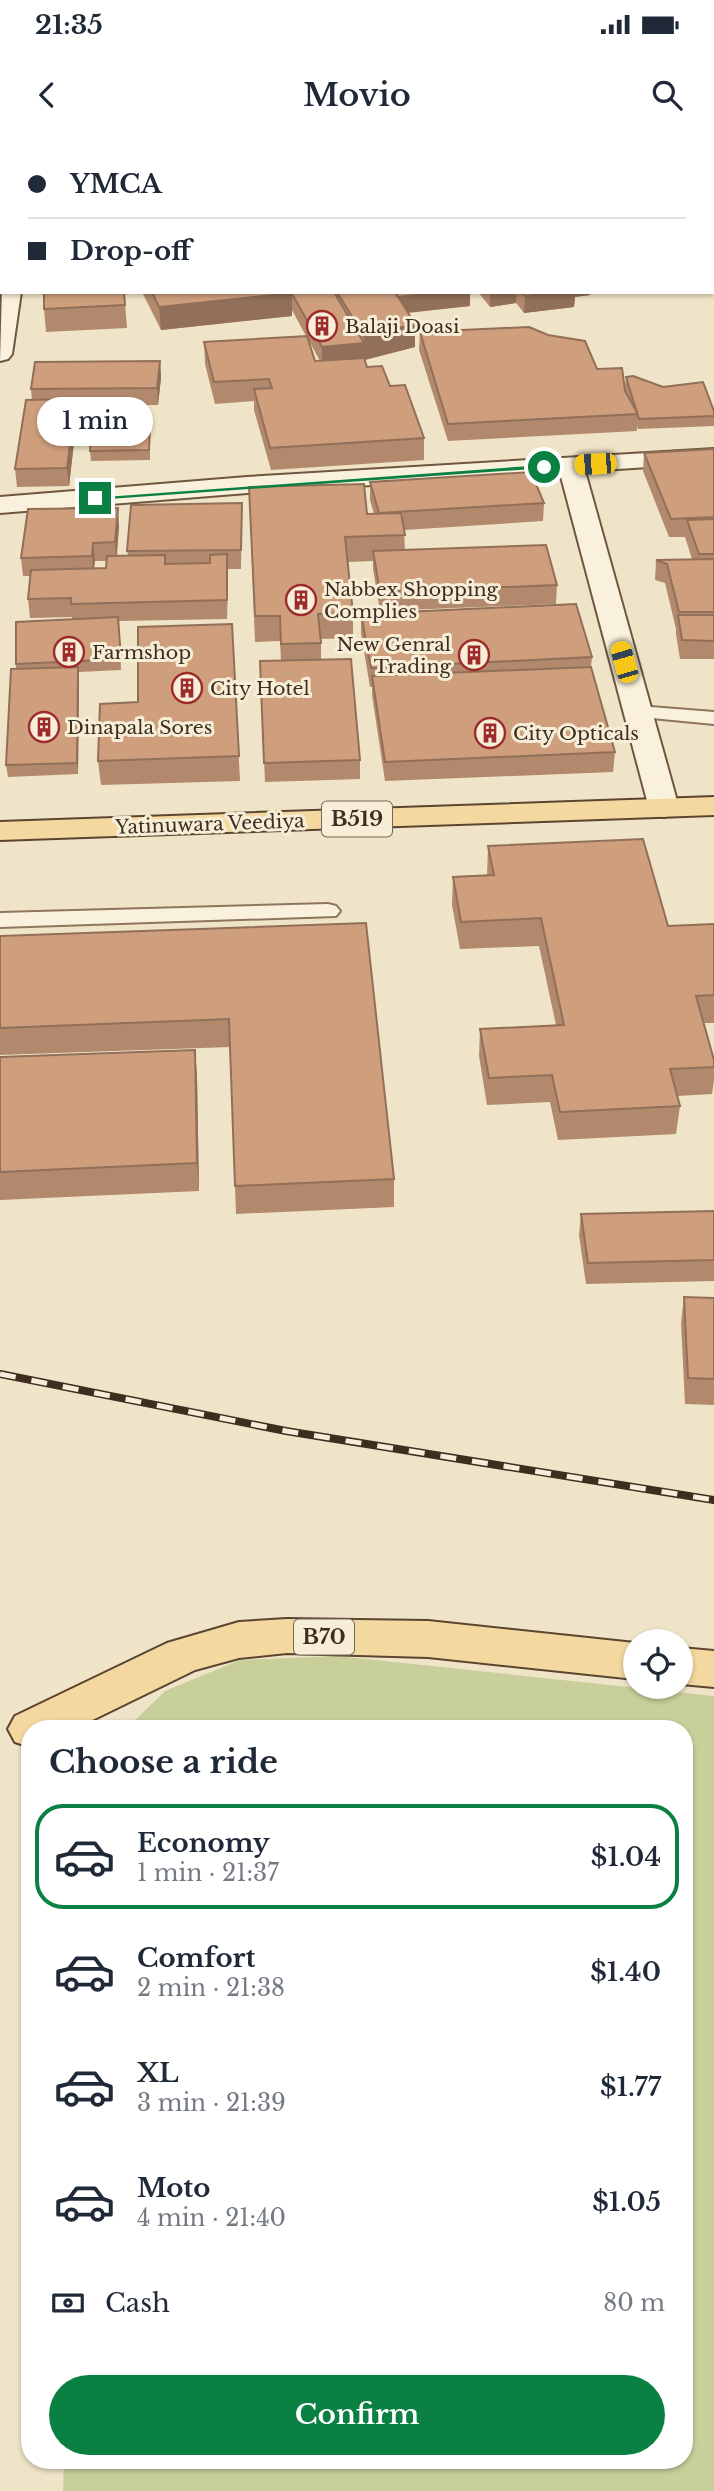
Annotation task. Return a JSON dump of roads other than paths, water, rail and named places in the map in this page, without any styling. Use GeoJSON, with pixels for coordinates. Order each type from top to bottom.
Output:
{"type":"FeatureCollection","features":[{"type":"Feature","properties":{"kind":"main road","name":"Yatinuwara Veediya"},"geometry":{"type":"LineString","coordinates":[[0,831],[714,806]]}},
{"type":"Feature","properties":{"kind":"main road","name":"B70"},"geometry":{"type":"LineString","coordinates":[[49,1720],[183,1656],[239,1640],[287,1636],[428,1639],[623,1660]]}},
{"type":"Feature","properties":{"kind":"main road"},"geometry":{"type":"LineString","coordinates":[[693,1667],[714,1669]]}},
{"type":"Feature","properties":{"kind":"main road","name":"B70"},"geometry":{"type":"LineString","coordinates":[[0,1740],[21,1732]]}},
{"type":"Feature","properties":{"kind":"street"},"geometry":{"type":"LineString","coordinates":[[0,354],[10,294]]}},
{"type":"Feature","properties":{"kind":"street"},"geometry":{"type":"LineString","coordinates":[[0,505],[247,485],[714,456]]}},
{"type":"Feature","properties":{"kind":"street"},"geometry":{"type":"LineString","coordinates":[[571,465],[573,485],[664,808]]}},
{"type":"Feature","properties":{"kind":"lane"},"geometry":{"type":"LineString","coordinates":[[638,712],[714,718]]}},
{"type":"Feature","properties":{"kind":"lane"},"geometry":{"type":"LineString","coordinates":[[0,920],[328,911]]}},
{"type":"Feature","properties":{"kind":"railway"},"geometry":{"type":"LineString","coordinates":[[0,1374],[286,1431],[714,1500]]}},
{"type":"Feature","properties":{"kind":"place","name":"Balaji Doasi"},"geometry":{"type":"Point","coordinates":[322,326]}},
{"type":"Feature","properties":{"kind":"place","name":"Nabbex Shopping Complies"},"geometry":{"type":"Point","coordinates":[301,600]}},
{"type":"Feature","properties":{"kind":"place","name":"Farmshop"},"geometry":{"type":"Point","coordinates":[69,652]}},
{"type":"Feature","properties":{"kind":"place","name":"New Genral Trading"},"geometry":{"type":"Point","coordinates":[474,655]}},
{"type":"Feature","properties":{"kind":"place","name":"City Hotel"},"geometry":{"type":"Point","coordinates":[187,688]}},
{"type":"Feature","properties":{"kind":"place","name":"Dinapala Sores"},"geometry":{"type":"Point","coordinates":[44,727]}},
{"type":"Feature","properties":{"kind":"place","name":"City Opticals"},"geometry":{"type":"Point","coordinates":[490,733]}}]}
